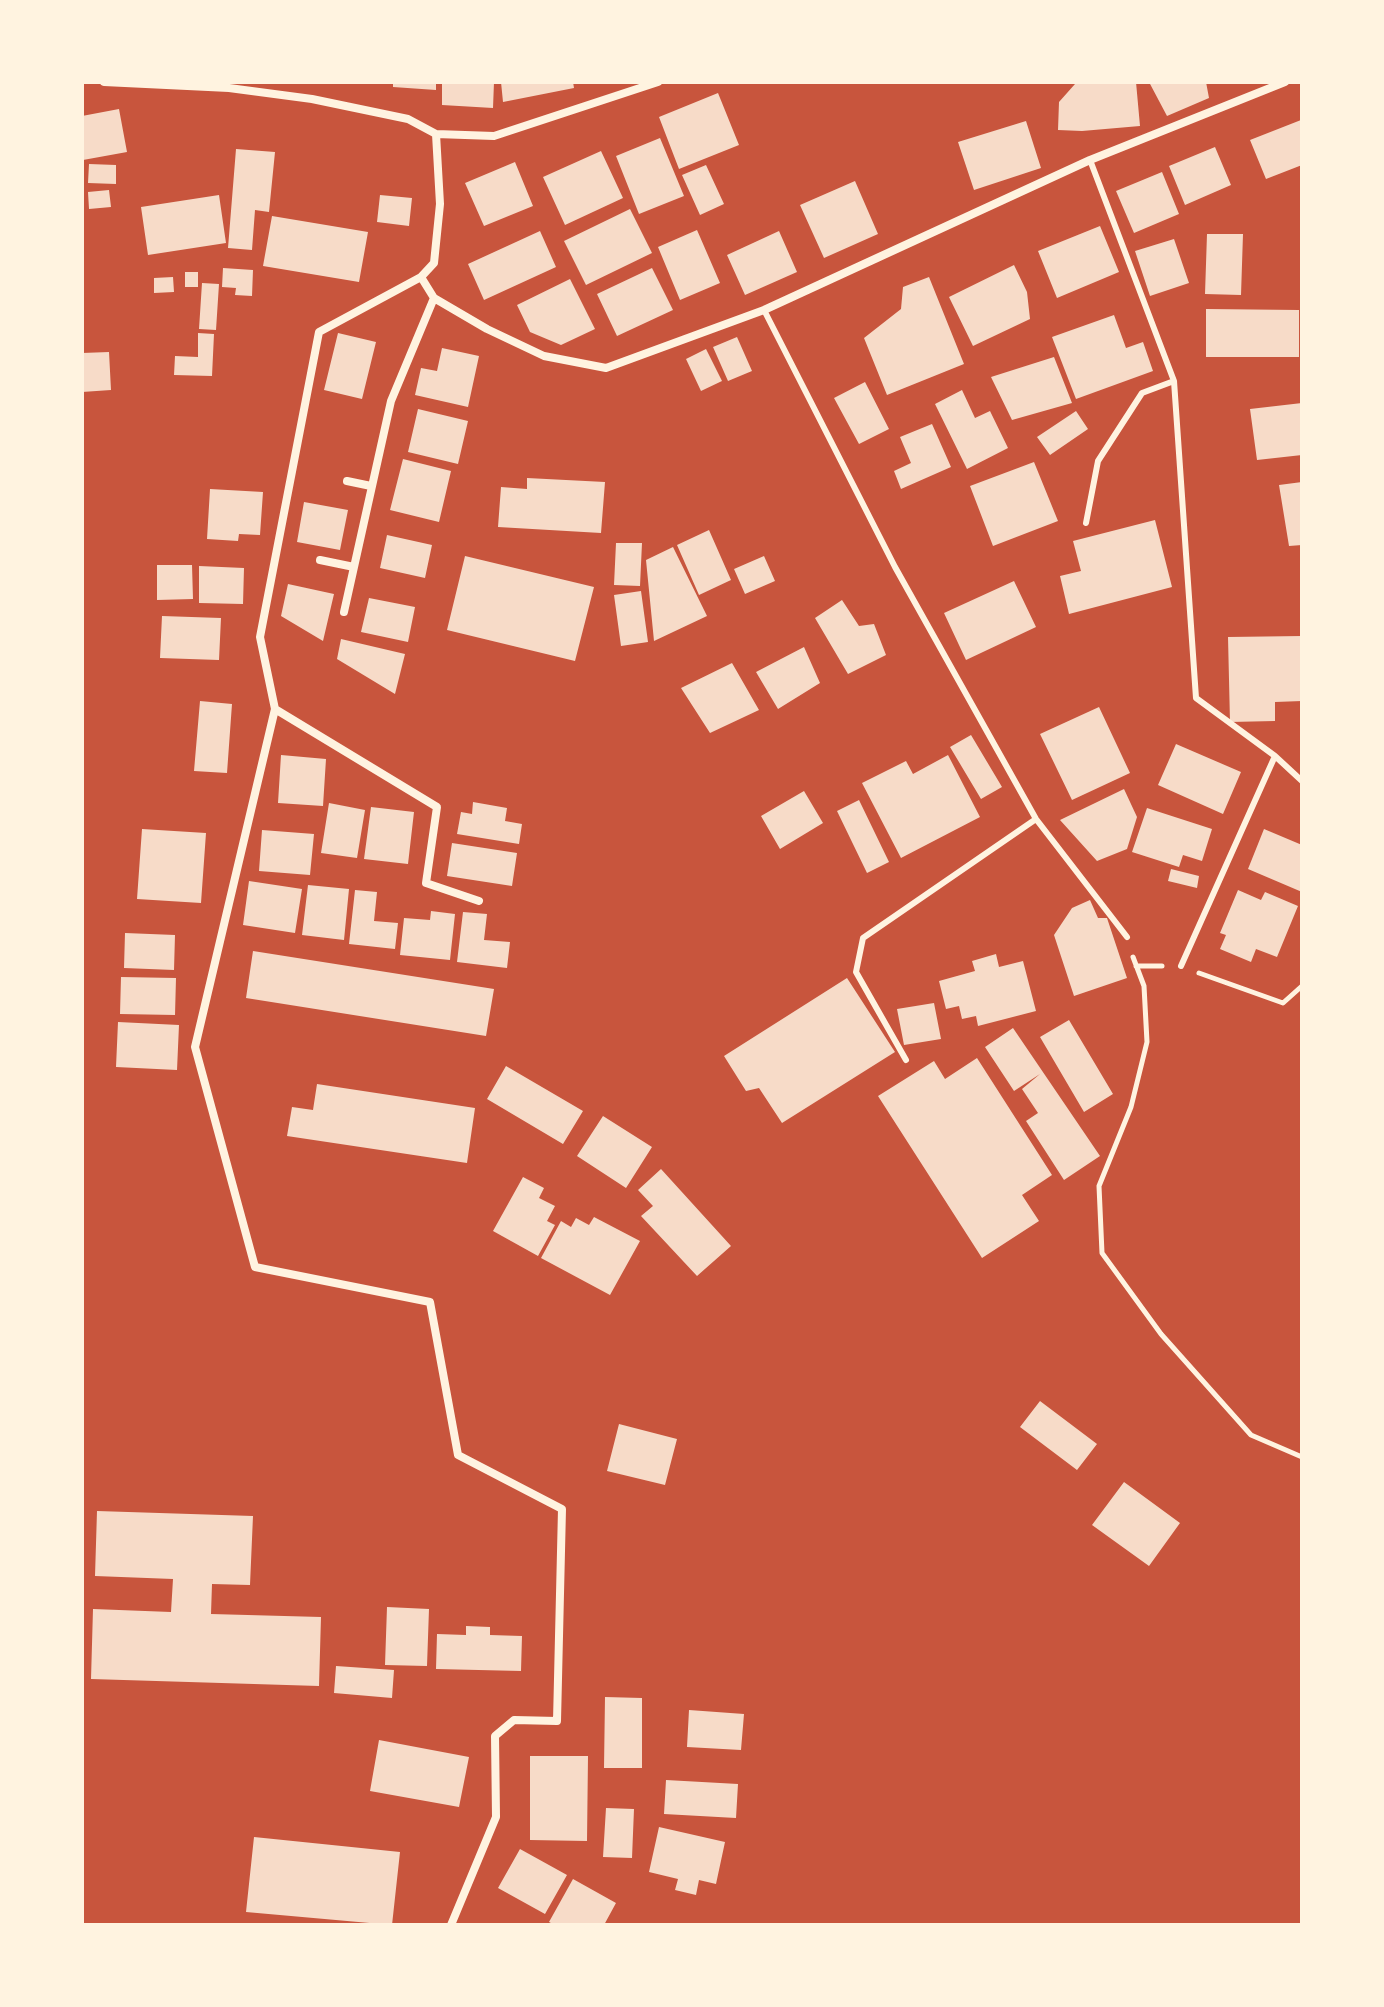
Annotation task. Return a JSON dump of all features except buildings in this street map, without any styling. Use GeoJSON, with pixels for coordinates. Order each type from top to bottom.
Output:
{"type":"FeatureCollection","features":[{"type":"Feature","properties":{"kind":"street"},"geometry":{"type":"LineString","coordinates":[[104,82],[229,88],[312,99],[408,119],[436,134],[494,136],[658,82]]}},
{"type":"Feature","properties":{"kind":"street"},"geometry":{"type":"LineString","coordinates":[[421,277],[434,298],[487,329],[544,356],[606,368],[764,310],[1090,160],[1285,82]]}},
{"type":"Feature","properties":{"kind":"street"},"geometry":{"type":"LineString","coordinates":[[436,134],[440,204],[434,263],[421,277],[319,332],[260,637],[275,709],[195,1047],[255,1267],[430,1302],[458,1455],[562,1509],[557,1721],[514,1720],[495,1736],[496,1817],[451,1925]]}},
{"type":"Feature","properties":{"kind":"street"},"geometry":{"type":"LineString","coordinates":[[344,612],[391,401],[434,298]]}},
{"type":"Feature","properties":{"kind":"street"},"geometry":{"type":"LineString","coordinates":[[347,481],[371,486]]}},
{"type":"Feature","properties":{"kind":"street"},"geometry":{"type":"LineString","coordinates":[[320,560],[354,567]]}},
{"type":"Feature","properties":{"kind":"street"},"geometry":{"type":"LineString","coordinates":[[275,709],[437,807],[426,883],[479,901]]}},
{"type":"Feature","properties":{"kind":"lane"},"geometry":{"type":"LineString","coordinates":[[1090,160],[1174,381],[1196,698],[1275,756],[1302,781]]}},
{"type":"Feature","properties":{"kind":"lane"},"geometry":{"type":"LineString","coordinates":[[764,310],[895,567],[1036,819],[1127,937]]}},
{"type":"Feature","properties":{"kind":"lane"},"geometry":{"type":"LineString","coordinates":[[1086,523],[1098,461],[1142,393],[1174,381]]}},
{"type":"Feature","properties":{"kind":"lane"},"geometry":{"type":"LineString","coordinates":[[1181,966],[1275,756]]}},
{"type":"Feature","properties":{"kind":"lane"},"geometry":{"type":"LineString","coordinates":[[906,1060],[856,972],[863,938],[1036,819]]}},
{"type":"Feature","properties":{"kind":"path"},"geometry":{"type":"LineString","coordinates":[[1127,937],[1144,986],[1147,1042],[1131,1107],[1099,1186],[1102,1253],[1161,1334],[1251,1435],[1302,1457]]}},
{"type":"Feature","properties":{"kind":"path"},"geometry":{"type":"LineString","coordinates":[[1136,966],[1181,966],[1283,1003],[1302,986]]}}]}
